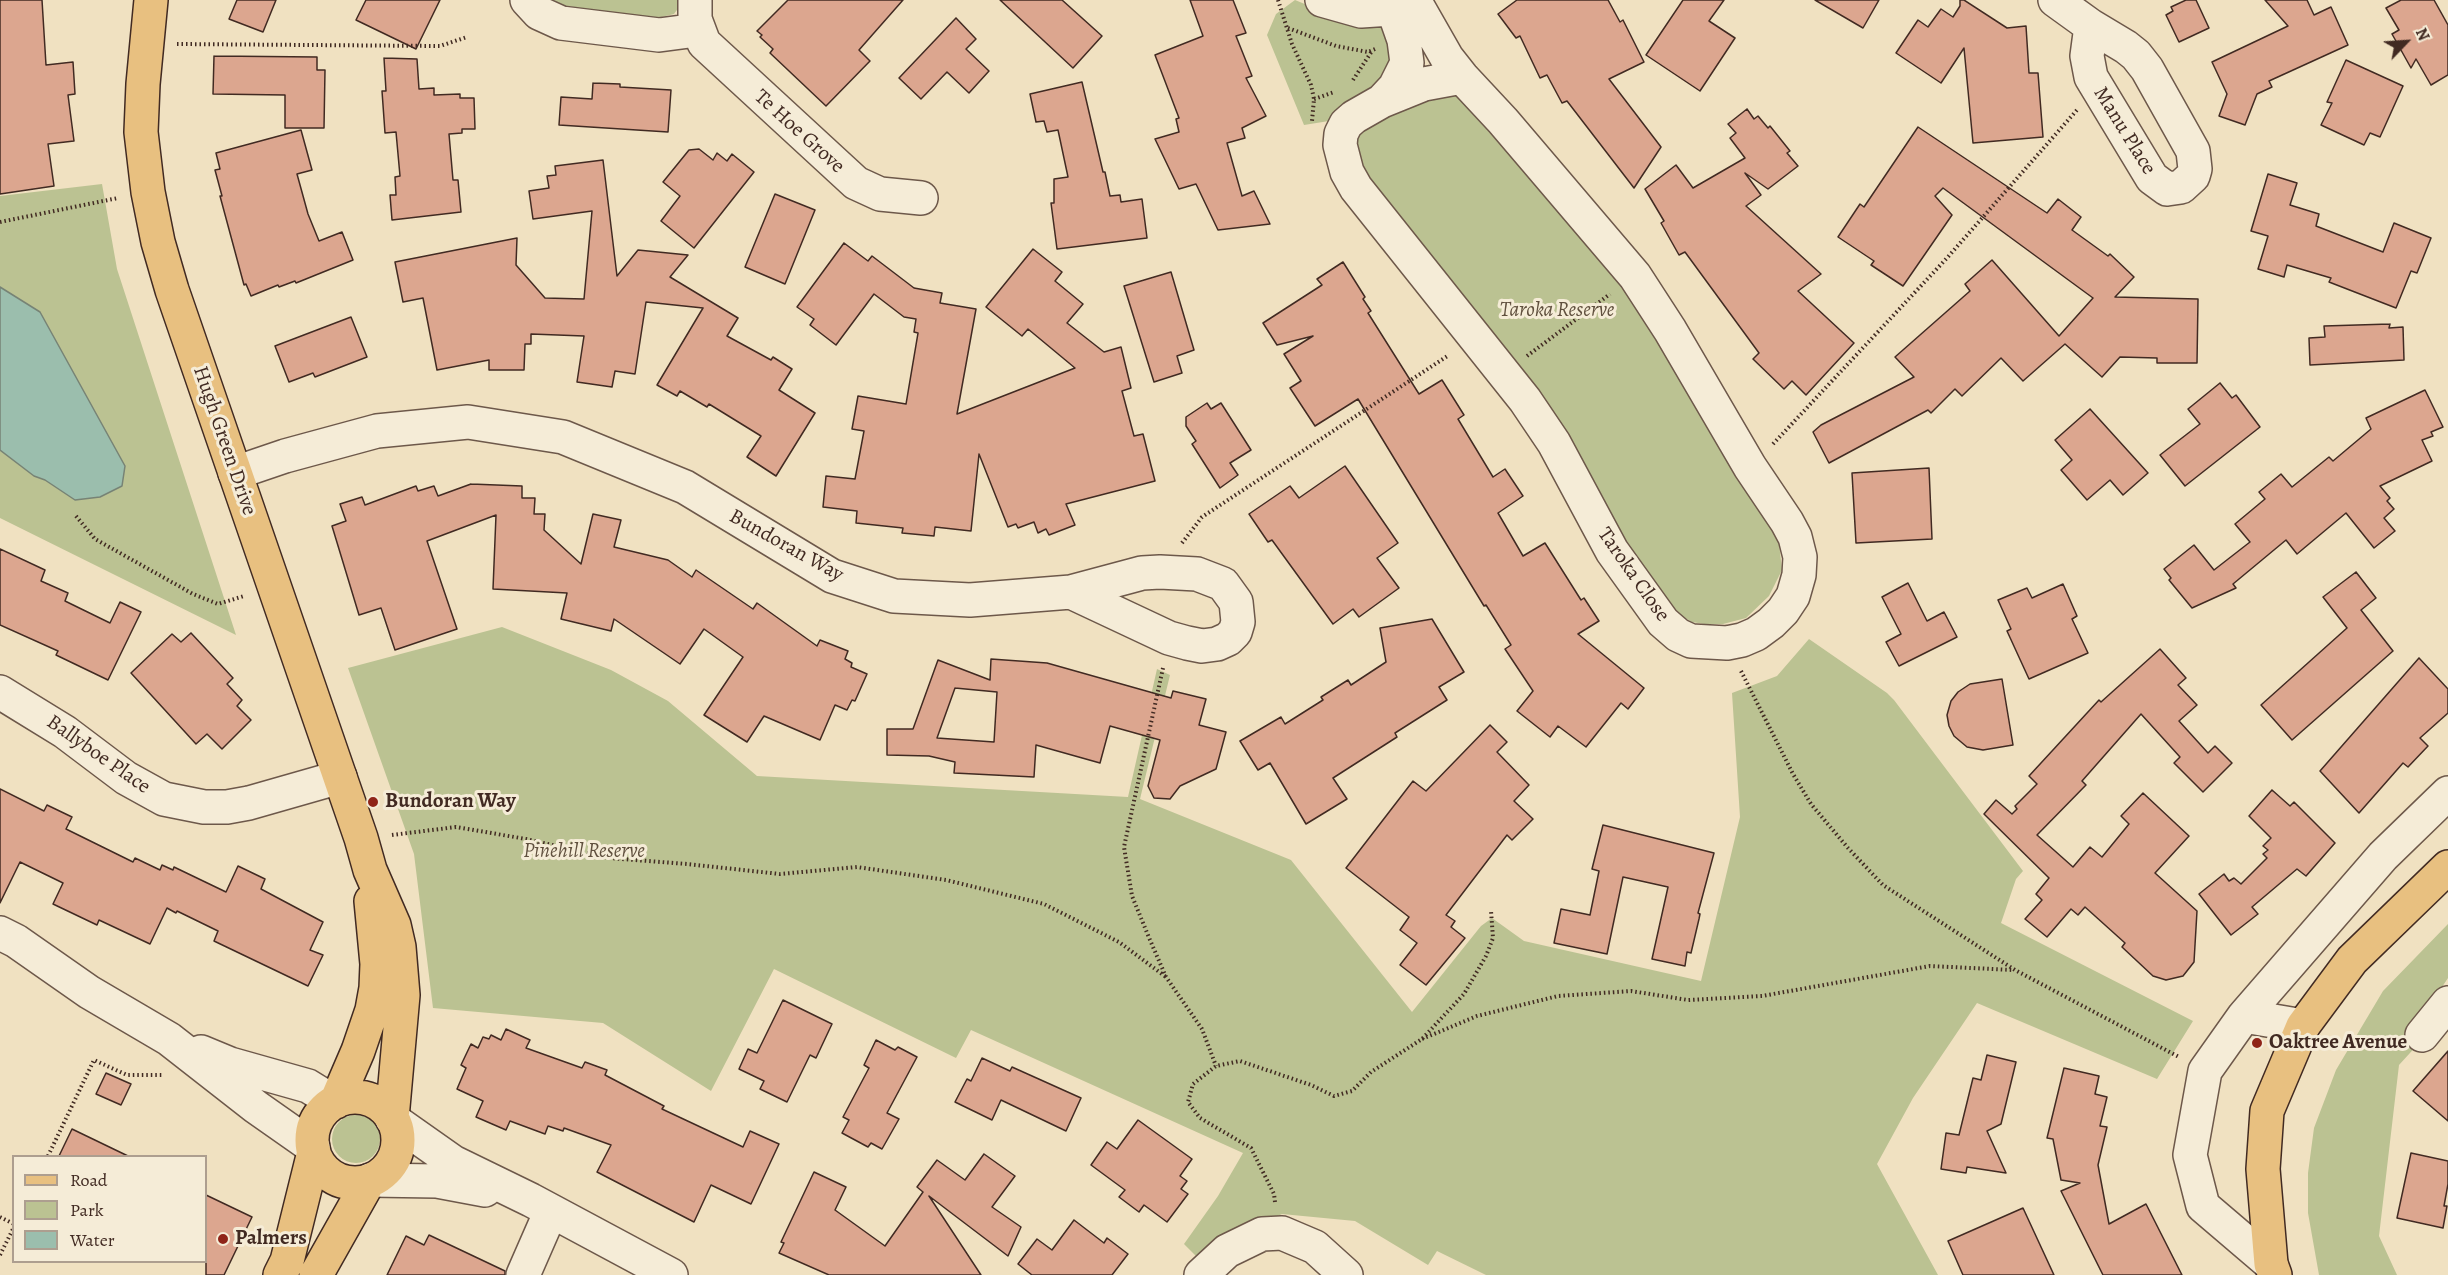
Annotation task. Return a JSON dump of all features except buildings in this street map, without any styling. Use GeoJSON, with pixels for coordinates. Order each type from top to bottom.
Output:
{"type":"FeatureCollection","features":[{"type":"Feature","properties":{"kind":"main road","name":"Hugh Green Drive"},"geometry":{"type":"LineString","coordinates":[[151,0],[141,132],[148,192],[158,242],[172,290],[361,838],[370,870],[394,925],[401,969],[402,1020],[392,1119]]}},
{"type":"Feature","properties":{"kind":"main road"},"geometry":{"type":"LineString","coordinates":[[2273,1270],[2263,1169],[2267,1111],[2303,1026],[2352,960],[2448,867]]}},
{"type":"Feature","properties":{"kind":"main road","name":"Hugh Green Drive"},"geometry":{"type":"LineString","coordinates":[[335,1102],[358,1051],[372,1010],[376,988],[377,964],[370,870]]}},
{"type":"Feature","properties":{"kind":"main road"},"geometry":{"type":"LineString","coordinates":[[280,1275],[287,1261],[313,1150],[312,1134],[316,1121],[324,1110],[335,1102],[349,1097],[363,1098],[376,1103],[392,1119],[398,1143],[393,1158],[384,1172],[370,1180],[354,1183],[332,1176],[320,1166],[313,1150]]}},
{"type":"Feature","properties":{"kind":"main road"},"geometry":{"type":"LineString","coordinates":[[316,1275],[370,1180]]}},
{"type":"Feature","properties":{"kind":"street","name":"Te Hoe Grove"},"geometry":{"type":"LineString","coordinates":[[527,0],[539,13],[561,22],[659,35],[696,15],[704,43],[714,54],[856,183],[880,194],[921,198]]}},
{"type":"Feature","properties":{"kind":"street"},"geometry":{"type":"LineString","coordinates":[[1322,0],[1361,11],[1406,2]]}},
{"type":"Feature","properties":{"kind":"street","name":"Manu Place"},"geometry":{"type":"LineString","coordinates":[[2055,0],[2091,26],[2126,46],[2147,69],[2193,151],[2196,169],[2188,182],[2181,187],[2167,189],[2152,178],[2091,77],[2087,56],[2091,26]]}},
{"type":"Feature","properties":{"kind":"street","name":"Taroka Close"},"geometry":{"type":"LineString","coordinates":[[1382,101],[1395,87],[1407,63],[1408,52],[1404,40],[1406,2]]}},
{"type":"Feature","properties":{"kind":"street","name":"Taroka Close"},"geometry":{"type":"LineString","coordinates":[[1406,2],[1462,77],[1503,121],[1635,276],[1795,537],[1800,557],[1799,575],[1793,596],[1771,623],[1742,640],[1727,643],[1691,641],[1678,635],[1663,622],[1611,551],[1554,443],[1504,372],[1356,188],[1347,172],[1340,145],[1341,134],[1346,124],[1354,117],[1382,101],[1424,84],[1462,77]]}},
{"type":"Feature","properties":{"kind":"street","name":"Bundoran Way"},"geometry":{"type":"LineString","coordinates":[[235,473],[285,456],[376,431],[468,422],[563,437],[685,487],[832,576],[894,596],[970,600],[1071,592],[1142,573],[1197,574],[1213,579],[1230,592],[1238,612],[1238,622],[1235,632],[1228,639],[1217,644],[1202,646],[1169,638],[1071,592]]}},
{"type":"Feature","properties":{"kind":"street","name":"Ballyboe Place"},"geometry":{"type":"LineString","coordinates":[[0,692],[58,727],[144,790],[174,802],[204,807],[227,807],[340,777]]}},
{"type":"Feature","properties":{"kind":"street"},"geometry":{"type":"LineString","coordinates":[[2273,1270],[2204,1206],[2190,1155],[2205,1071],[2244,1016],[2383,856],[2448,793]]}},
{"type":"Feature","properties":{"kind":"street"},"geometry":{"type":"LineString","coordinates":[[5,937],[89,992],[169,1039],[313,1150]]}},
{"type":"Feature","properties":{"kind":"street"},"geometry":{"type":"LineString","coordinates":[[2422,1035],[2448,1003]]}},
{"type":"Feature","properties":{"kind":"street"},"geometry":{"type":"LineString","coordinates":[[2244,1016],[2303,1026]]}},
{"type":"Feature","properties":{"kind":"street"},"geometry":{"type":"LineString","coordinates":[[169,1039],[230,1064],[308,1086],[335,1102]]}},
{"type":"Feature","properties":{"kind":"street"},"geometry":{"type":"LineString","coordinates":[[392,1119],[453,1162],[541,1205],[671,1275]]}},
{"type":"Feature","properties":{"kind":"street"},"geometry":{"type":"LineString","coordinates":[[370,1180],[437,1181],[541,1205]]}},
{"type":"Feature","properties":{"kind":"street"},"geometry":{"type":"LineString","coordinates":[[524,1275],[541,1205]]}},
{"type":"Feature","properties":{"kind":"street"},"geometry":{"type":"LineString","coordinates":[[1201,1275],[1227,1251],[1262,1234],[1282,1233],[1315,1247],[1346,1275]]}},
{"type":"Feature","properties":{"kind":"path"},"geometry":{"type":"LineString","coordinates":[[1278,0],[1311,85],[1314,99],[1311,116],[1313,126]]}},
{"type":"Feature","properties":{"kind":"path"},"geometry":{"type":"LineString","coordinates":[[1287,27],[1336,46],[1368,52],[1404,40]]}},
{"type":"Feature","properties":{"kind":"path"},"geometry":{"type":"LineString","coordinates":[[146,43],[440,46],[467,37]]}},
{"type":"Feature","properties":{"kind":"path"},"geometry":{"type":"LineString","coordinates":[[1349,83],[1372,51]]}},
{"type":"Feature","properties":{"kind":"path"},"geometry":{"type":"LineString","coordinates":[[1750,467],[1947,258],[2097,87]]}},
{"type":"Feature","properties":{"kind":"path"},"geometry":{"type":"LineString","coordinates":[[1314,99],[1341,89]]}},
{"type":"Feature","properties":{"kind":"path"},"geometry":{"type":"LineString","coordinates":[[0,222],[148,192]]}},
{"type":"Feature","properties":{"kind":"path"},"geometry":{"type":"LineString","coordinates":[[1504,372],[1635,276]]}},
{"type":"Feature","properties":{"kind":"path"},"geometry":{"type":"LineString","coordinates":[[1160,572],[1202,517],[1474,337]]}},
{"type":"Feature","properties":{"kind":"path"},"geometry":{"type":"LineString","coordinates":[[76,516],[95,539],[193,594],[218,604],[274,587]]}},
{"type":"Feature","properties":{"kind":"path"},"geometry":{"type":"LineString","coordinates":[[1169,638],[1124,848],[1132,896],[1166,977],[1202,1029],[1216,1066]]}},
{"type":"Feature","properties":{"kind":"path"},"geometry":{"type":"LineString","coordinates":[[1727,643],[1792,774],[1811,804],[1883,885],[2015,970],[2205,1071]]}},
{"type":"Feature","properties":{"kind":"path"},"geometry":{"type":"LineString","coordinates":[[361,838],[456,827],[526,839],[609,858],[780,874],[857,867],[946,880],[1044,904],[1119,942],[1166,977]]}},
{"type":"Feature","properties":{"kind":"path"},"geometry":{"type":"LineString","coordinates":[[1422,1039],[1464,994],[1486,956],[1493,938],[1491,911]]}},
{"type":"Feature","properties":{"kind":"path"},"geometry":{"type":"LineString","coordinates":[[1275,1234],[1274,1194],[1251,1148],[1200,1118],[1188,1102],[1193,1084],[1216,1066],[1240,1060],[1311,1084],[1334,1096],[1352,1091],[1371,1072],[1422,1039],[1477,1016],[1558,996],[1631,991],[1688,1000],[1762,996],[1930,966],[2015,970]]}},
{"type":"Feature","properties":{"kind":"path"},"geometry":{"type":"LineString","coordinates":[[48,1155],[94,1060],[127,1075],[170,1074]]}},
{"type":"Feature","properties":{"kind":"path"},"geometry":{"type":"LineString","coordinates":[[0,1255],[12,1230]]}},
{"type":"Feature","properties":{"kind":"green space"},"geometry":{"type":"Polygon","coordinates":[[[552,0],[680,0],[679,7],[674,14],[657,18],[558,5],[552,0]]]}},
{"type":"Feature","properties":{"kind":"green space"},"geometry":{"type":"Polygon","coordinates":[[[1295,0],[1324,12],[1375,23],[1389,31],[1399,48],[1383,86],[1335,120],[1304,125],[1267,35],[1276,14],[1295,0]]]}},
{"type":"Feature","properties":{"kind":"green space","name":"Taroka Reserve"},"geometry":{"type":"Polygon","coordinates":[[[1434,92],[1459,95],[1653,321],[1779,543],[1782,570],[1769,596],[1746,618],[1723,624],[1704,624],[1692,622],[1676,613],[1358,166],[1355,149],[1357,138],[1364,127],[1434,92]]]}},
{"type":"Feature","properties":{"kind":"green space"},"geometry":{"type":"Polygon","coordinates":[[[102,184],[117,269],[236,635],[0,518],[0,196],[102,184]]]}},
{"type":"Feature","properties":{"kind":"green space","name":"Pinehill Reserve"},"geometry":{"type":"Polygon","coordinates":[[[502,627],[611,670],[668,701],[757,776],[1128,797],[1157,669],[1170,675],[1140,799],[1291,860],[1412,1012],[1481,926],[1492,918],[1524,941],[1701,981],[1740,817],[1732,693],[1777,676],[1809,639],[1894,700],[2023,871],[2016,879],[2001,923],[2193,1021],[2157,1079],[1977,1003],[1913,1098],[1877,1164],[1938,1275],[1486,1275],[1437,1251],[1428,1265],[1355,1221],[1282,1214],[1233,1236],[1199,1259],[1184,1244],[1218,1196],[1243,1153],[971,1030],[956,1058],[774,969],[711,1091],[603,1023],[433,1008],[414,854],[348,668],[502,627]]]}},
{"type":"Feature","properties":{"kind":"green space"},"geometry":{"type":"Polygon","coordinates":[[[2448,924],[2448,978],[2432,1002],[2420,1042],[2399,1065],[2379,1236],[2397,1275],[2319,1275],[2308,1213],[2308,1173],[2314,1128],[2336,1070],[2383,991],[2448,924]]]}},
{"type":"Feature","properties":{"kind":"green space"},"geometry":{"type":"Polygon","coordinates":[[[351,1115],[361,1115],[376,1125],[380,1139],[376,1153],[370,1159],[361,1163],[351,1163],[336,1153],[332,1144],[332,1134],[342,1119],[351,1115]]]}},
{"type":"Feature","properties":{"kind":"water"},"geometry":{"type":"Polygon","coordinates":[[[0,287],[40,312],[125,466],[122,486],[100,497],[75,500],[45,480],[34,476],[0,450],[0,287]]]}},
{"type":"Feature","properties":{"kind":"place","name":"Bundoran Way"},"geometry":{"type":"Point","coordinates":[373,802]}},
{"type":"Feature","properties":{"kind":"place","name":"Oaktree Avenue"},"geometry":{"type":"Point","coordinates":[2257,1043]}},
{"type":"Feature","properties":{"kind":"place","name":"Palmers"},"geometry":{"type":"Point","coordinates":[223,1239]}}]}
